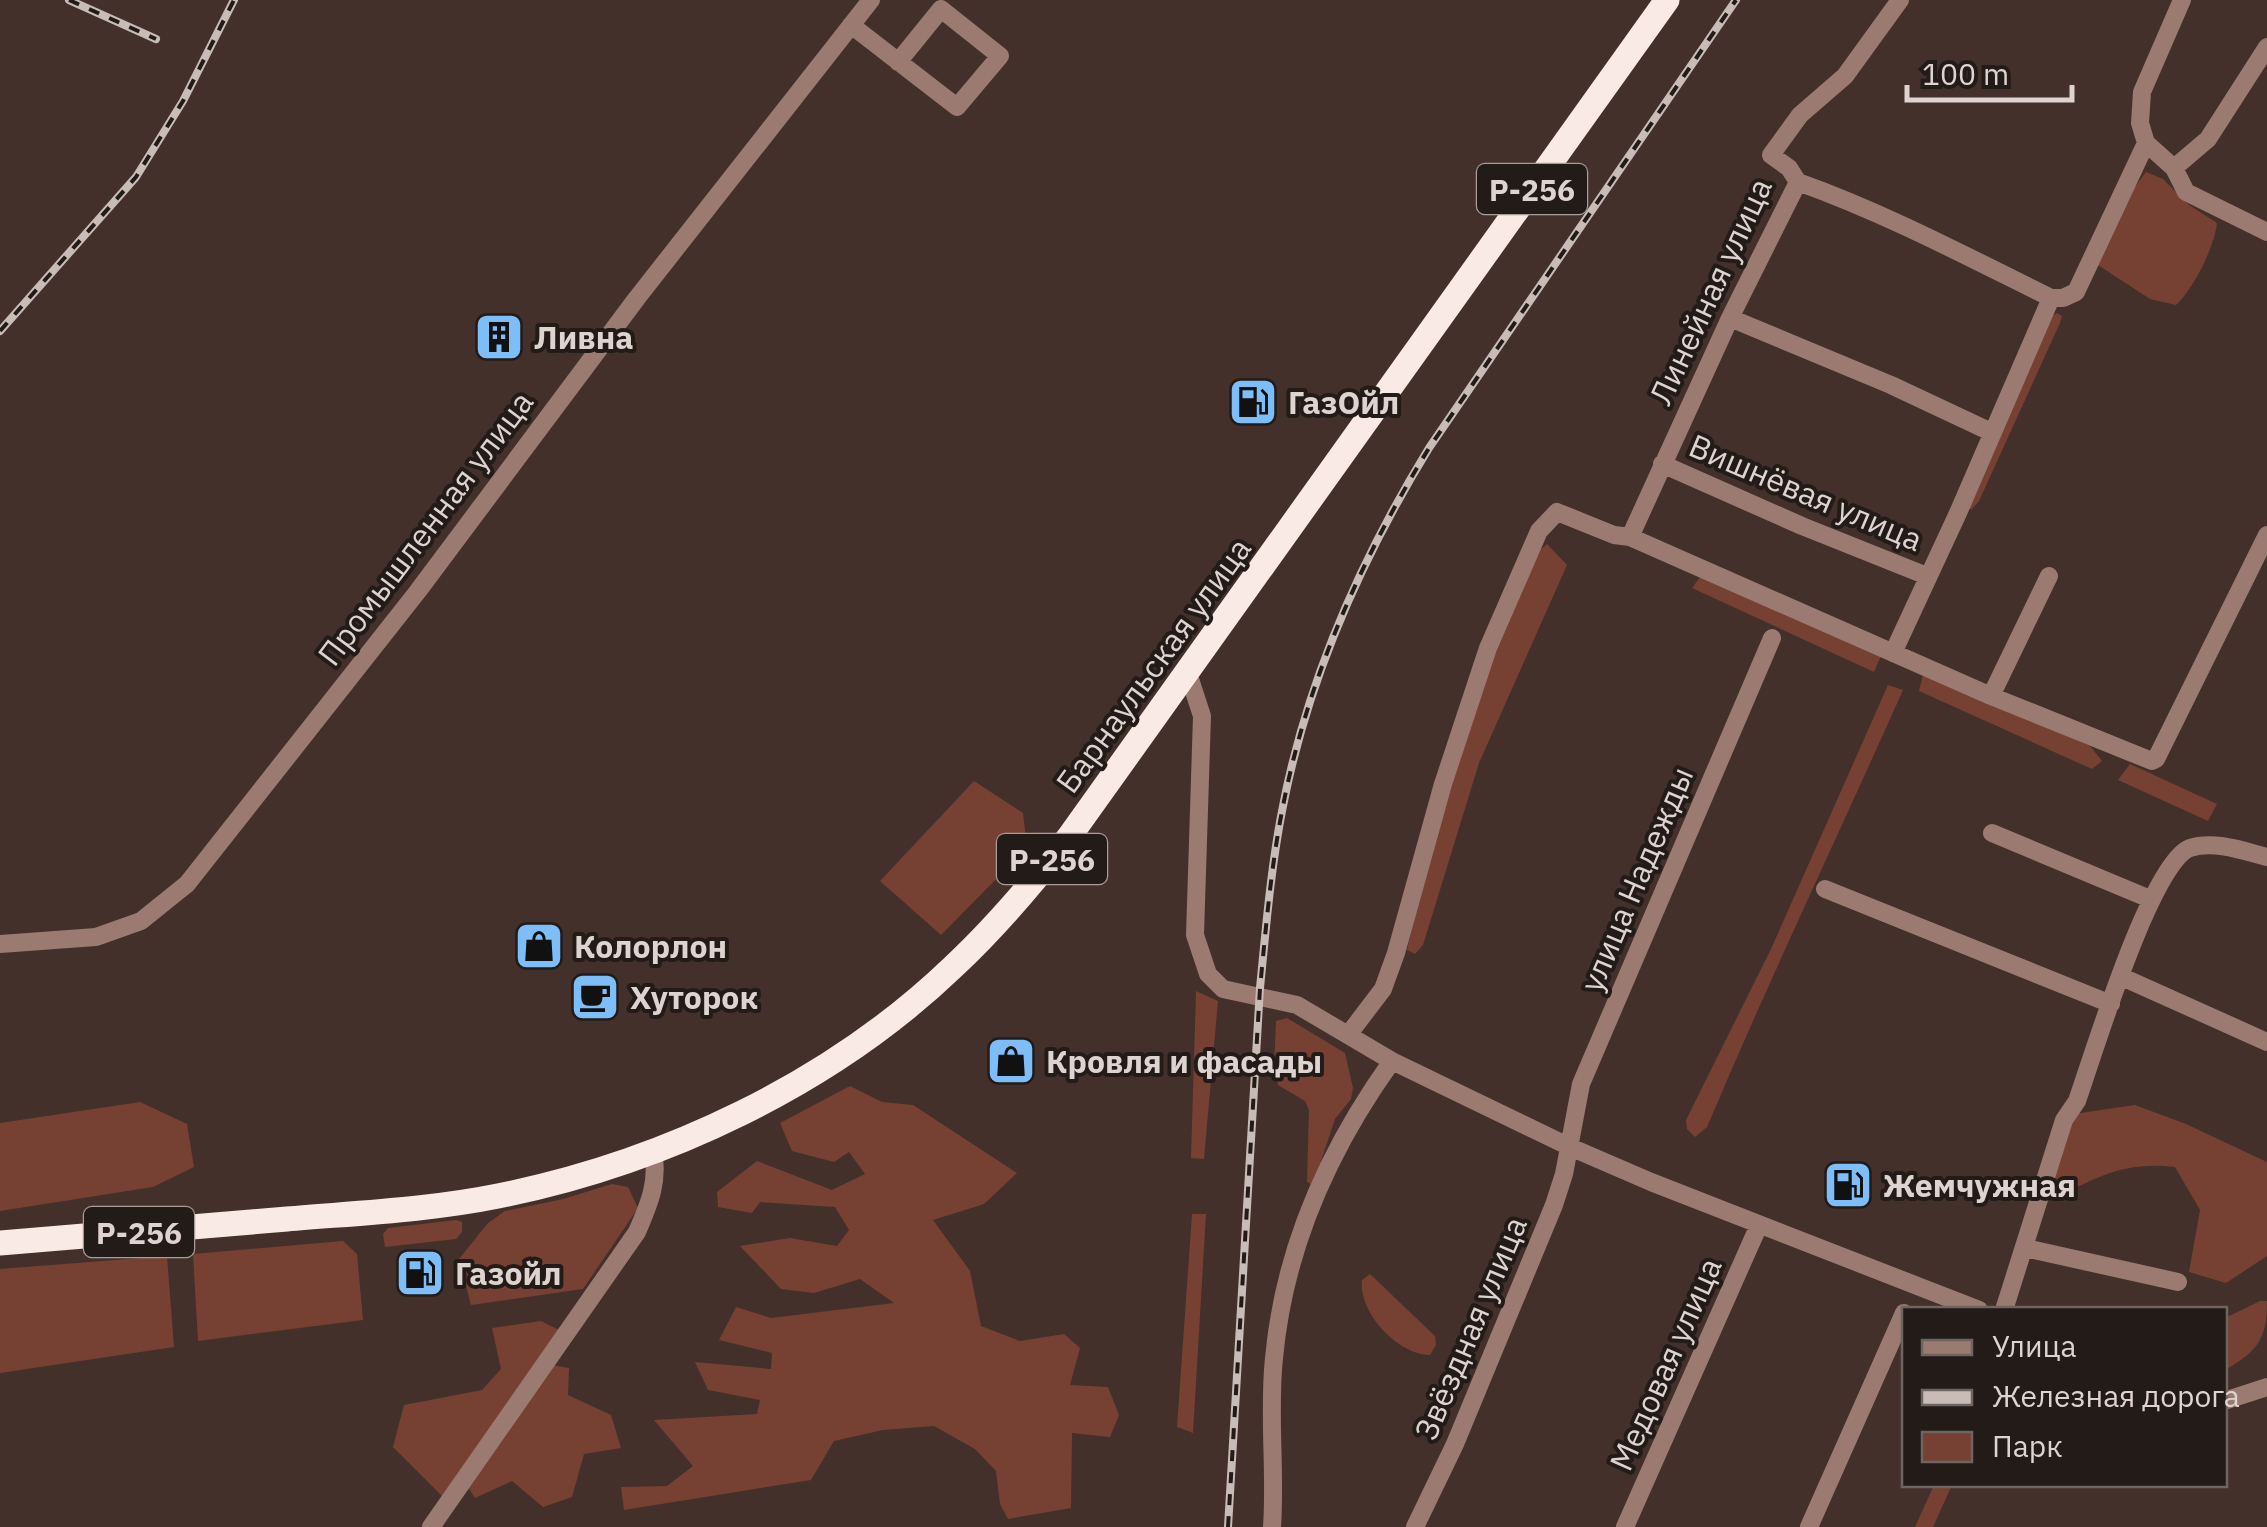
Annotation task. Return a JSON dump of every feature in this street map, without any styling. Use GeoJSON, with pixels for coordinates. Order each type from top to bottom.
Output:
{"type":"FeatureCollection","features":[{"type":"Feature","properties":{"kind":"highway","name":"Барнаульская улица"},"geometry":{"type":"LineString","coordinates":[[0,1243],[457,1202],[584,1176],[733,1116],[807,1076],[888,1021],[951,970],[1027,890],[1188,673],[1666,0]]}},
{"type":"Feature","properties":{"kind":"street","name":"Промышленная улица"},"geometry":{"type":"LineString","coordinates":[[0,944],[96,937],[141,921],[187,884],[418,591],[637,298],[871,0]]}},
{"type":"Feature","properties":{"kind":"street","name":"Линейная улица"},"geometry":{"type":"LineString","coordinates":[[1630,537],[1730,318],[1798,182],[1789,168],[1771,155],[1800,115],[1845,76],[1900,0]]}},
{"type":"Feature","properties":{"kind":"street"},"geometry":{"type":"LineString","coordinates":[[2182,0],[2142,92],[2140,123],[2146,143],[2174,168],[2186,192],[2267,232]]}},
{"type":"Feature","properties":{"kind":"street"},"geometry":{"type":"LineString","coordinates":[[852,25],[898,62],[957,107],[1000,56],[941,8],[898,62]]}},
{"type":"Feature","properties":{"kind":"street"},"geometry":{"type":"LineString","coordinates":[[2174,168],[2208,139],[2267,46]]}},
{"type":"Feature","properties":{"kind":"street"},"geometry":{"type":"LineString","coordinates":[[1798,182],[1835,195],[2050,298],[2063,298],[2076,292],[2146,143]]}},
{"type":"Feature","properties":{"kind":"street"},"geometry":{"type":"LineString","coordinates":[[1893,653],[2050,298]]}},
{"type":"Feature","properties":{"kind":"street"},"geometry":{"type":"LineString","coordinates":[[1730,318],[1891,385],[1991,432]]}},
{"type":"Feature","properties":{"kind":"street","name":"Вишнёвая улица"},"geometry":{"type":"LineString","coordinates":[[1662,464],[1926,576]]}},
{"type":"Feature","properties":{"kind":"street"},"geometry":{"type":"LineString","coordinates":[[1348,1035],[1383,989],[1488,648],[1539,532],[1557,512],[1614,535],[1630,537],[2144,760],[2156,759],[2267,536]]}},
{"type":"Feature","properties":{"kind":"street"},"geometry":{"type":"LineString","coordinates":[[1991,696],[2049,576]]}},
{"type":"Feature","properties":{"kind":"street","name":"улица Надежды"},"geometry":{"type":"LineString","coordinates":[[1570,1147],[1581,1084],[1772,638]]}},
{"type":"Feature","properties":{"kind":"street"},"geometry":{"type":"LineString","coordinates":[[1188,673],[1202,716],[1195,936],[1208,974],[1223,989],[1297,1005],[1392,1061],[1570,1147],[1971,1307]]}},
{"type":"Feature","properties":{"kind":"street"},"geometry":{"type":"LineString","coordinates":[[1992,833],[2150,899]]}},
{"type":"Feature","properties":{"kind":"street"},"geometry":{"type":"LineString","coordinates":[[2005,1307],[2064,1120],[2077,1101],[2150,899],[2173,861],[2188,848],[2232,847],[2267,857]]}},
{"type":"Feature","properties":{"kind":"street"},"geometry":{"type":"LineString","coordinates":[[1826,889],[2111,1004]]}},
{"type":"Feature","properties":{"kind":"street"},"geometry":{"type":"LineString","coordinates":[[2122,977],[2267,1042]]}},
{"type":"Feature","properties":{"kind":"street"},"geometry":{"type":"LineString","coordinates":[[1272,1527],[1274,1361],[1296,1245],[1355,1112],[1392,1061]]}},
{"type":"Feature","properties":{"kind":"street","name":"Звёздная улица"},"geometry":{"type":"LineString","coordinates":[[1415,1527],[1511,1312],[1554,1206],[1570,1147]]}},
{"type":"Feature","properties":{"kind":"street"},"geometry":{"type":"LineString","coordinates":[[431,1527],[636,1232],[651,1200],[657,1173],[653,1151]]}},
{"type":"Feature","properties":{"kind":"street","name":"Медовая улица"},"geometry":{"type":"LineString","coordinates":[[1625,1527],[1759,1225]]}},
{"type":"Feature","properties":{"kind":"street"},"geometry":{"type":"LineString","coordinates":[[2025,1248],[2178,1282]]}},
{"type":"Feature","properties":{"kind":"street"},"geometry":{"type":"LineString","coordinates":[[1907,1307],[1916,1285]]}},
{"type":"Feature","properties":{"kind":"street"},"geometry":{"type":"LineString","coordinates":[[1809,1527],[1902,1318]]}},
{"type":"Feature","properties":{"kind":"street"},"geometry":{"type":"LineString","coordinates":[[2227,1400],[2267,1387]]}},
{"type":"Feature","properties":{"kind":"green space"},"geometry":{"type":"Polygon","coordinates":[[[2146,172],[2163,179],[2189,205],[2217,223],[2202,267],[2176,305],[2150,299],[2098,265],[2128,196],[2146,172]]]}},
{"type":"Feature","properties":{"kind":"green space"},"geometry":{"type":"Polygon","coordinates":[[[2057,313],[2062,316],[2060,323],[1979,501],[1971,510],[2051,317],[2057,313]]]}},
{"type":"Feature","properties":{"kind":"green space"},"geometry":{"type":"Polygon","coordinates":[[[1547,544],[1567,565],[1479,763],[1423,945],[1415,954],[1407,950],[1447,776],[1534,555],[1547,544]]]}},
{"type":"Feature","properties":{"kind":"green space"},"geometry":{"type":"Polygon","coordinates":[[[1701,576],[1881,656],[1874,672],[1692,588],[1701,576]]]}},
{"type":"Feature","properties":{"kind":"green space"},"geometry":{"type":"Polygon","coordinates":[[[1924,671],[2090,746],[2102,761],[2092,769],[1919,691],[1924,671]]]}},
{"type":"Feature","properties":{"kind":"green space"},"geometry":{"type":"Polygon","coordinates":[[[1888,685],[1903,690],[1707,1127],[1695,1137],[1687,1129],[1686,1120],[1771,949],[1888,685]]]}},
{"type":"Feature","properties":{"kind":"green space"},"geometry":{"type":"Polygon","coordinates":[[[2130,764],[2217,804],[2208,821],[2118,780],[2130,764]]]}},
{"type":"Feature","properties":{"kind":"green space"},"geometry":{"type":"Polygon","coordinates":[[[974,781],[1023,813],[1027,848],[941,935],[880,881],[974,781]]]}},
{"type":"Feature","properties":{"kind":"green space"},"geometry":{"type":"Polygon","coordinates":[[[1196,991],[1218,1001],[1204,1159],[1191,1158],[1196,991]]]}},
{"type":"Feature","properties":{"kind":"green space"},"geometry":{"type":"Polygon","coordinates":[[[1287,1018],[1345,1053],[1353,1088],[1351,1099],[1335,1119],[1313,1185],[1307,1182],[1309,1110],[1305,1101],[1278,1085],[1274,1067],[1276,1021],[1287,1018]]]}},
{"type":"Feature","properties":{"kind":"green space"},"geometry":{"type":"Polygon","coordinates":[[[850,1086],[882,1102],[913,1105],[1017,1173],[984,1204],[933,1220],[970,1271],[981,1326],[1020,1341],[1064,1334],[1080,1348],[1070,1385],[1108,1387],[1119,1415],[1110,1437],[1072,1433],[1071,1508],[1008,1519],[1000,1504],[996,1471],[975,1449],[934,1426],[883,1430],[834,1441],[811,1480],[624,1510],[621,1487],[667,1486],[693,1466],[654,1420],[757,1414],[760,1400],[708,1390],[695,1362],[771,1369],[772,1353],[719,1340],[736,1307],[771,1318],[894,1303],[860,1279],[814,1293],[781,1289],[740,1246],[790,1238],[837,1246],[849,1230],[835,1207],[760,1202],[752,1213],[718,1207],[717,1192],[757,1161],[832,1190],[865,1174],[849,1152],[834,1162],[792,1151],[780,1123],[850,1086]]]}},
{"type":"Feature","properties":{"kind":"green space"},"geometry":{"type":"Polygon","coordinates":[[[140,1102],[187,1124],[194,1167],[153,1187],[0,1211],[0,1123],[140,1102]]]}},
{"type":"Feature","properties":{"kind":"green space"},"geometry":{"type":"Polygon","coordinates":[[[2135,1105],[2267,1162],[2267,1256],[2226,1283],[2189,1272],[2200,1210],[2175,1167],[2125,1169],[2044,1200],[2074,1114],[2135,1105]]]}},
{"type":"Feature","properties":{"kind":"green space"},"geometry":{"type":"Polygon","coordinates":[[[612,1184],[628,1187],[638,1208],[583,1289],[471,1305],[459,1259],[488,1223],[505,1211],[612,1184]]]}},
{"type":"Feature","properties":{"kind":"green space"},"geometry":{"type":"Polygon","coordinates":[[[1192,1214],[1206,1214],[1193,1433],[1177,1427],[1192,1214]]]}},
{"type":"Feature","properties":{"kind":"green space"},"geometry":{"type":"Polygon","coordinates":[[[462,1222],[462,1232],[456,1239],[385,1247],[383,1234],[388,1228],[462,1222]]]}},
{"type":"Feature","properties":{"kind":"green space"},"geometry":{"type":"Polygon","coordinates":[[[343,1241],[357,1254],[363,1320],[198,1341],[193,1254],[343,1241]]]}},
{"type":"Feature","properties":{"kind":"green space"},"geometry":{"type":"Polygon","coordinates":[[[167,1256],[174,1347],[0,1373],[0,1269],[167,1256]]]}},
{"type":"Feature","properties":{"kind":"green space"},"geometry":{"type":"Polygon","coordinates":[[[1370,1274],[1435,1336],[1436,1345],[1430,1355],[1405,1348],[1373,1318],[1362,1292],[1362,1280],[1370,1274]]]}},
{"type":"Feature","properties":{"kind":"green space"},"geometry":{"type":"Polygon","coordinates":[[[2267,1301],[2265,1325],[2258,1343],[2227,1369],[2227,1317],[2267,1301]]]}},
{"type":"Feature","properties":{"kind":"green space"},"geometry":{"type":"Polygon","coordinates":[[[541,1321],[561,1331],[444,1498],[393,1447],[404,1405],[482,1390],[501,1369],[492,1328],[541,1321]]]}},
{"type":"Feature","properties":{"kind":"green space"},"geometry":{"type":"Polygon","coordinates":[[[552,1365],[569,1368],[568,1395],[611,1415],[621,1448],[584,1454],[572,1497],[543,1507],[512,1481],[475,1498],[466,1484],[552,1365]]]}},
{"type":"Feature","properties":{"kind":"green space"},"geometry":{"type":"Polygon","coordinates":[[[1933,1487],[1951,1487],[1933,1527],[1915,1527],[1933,1487]]]}},
{"type":"Feature","properties":{"kind":"railway"},"geometry":{"type":"LineString","coordinates":[[69,0],[156,39]]}},
{"type":"Feature","properties":{"kind":"railway"},"geometry":{"type":"LineString","coordinates":[[0,331],[136,177],[183,101],[234,0]]}},
{"type":"Feature","properties":{"kind":"railway"},"geometry":{"type":"LineString","coordinates":[[1228,1527],[1260,988],[1269,897],[1294,758],[1322,666],[1381,533],[1429,448],[1736,0]]}},
{"type":"Feature","properties":{"kind":"place","name":"Ливна"},"geometry":{"type":"Point","coordinates":[499,337]}},
{"type":"Feature","properties":{"kind":"place","name":"ГазОйл"},"geometry":{"type":"Point","coordinates":[1253,402]}},
{"type":"Feature","properties":{"kind":"place","name":"Колорлон"},"geometry":{"type":"Point","coordinates":[539,946]}},
{"type":"Feature","properties":{"kind":"place","name":"Хуторок"},"geometry":{"type":"Point","coordinates":[595,997]}},
{"type":"Feature","properties":{"kind":"place","name":"Кровля и фасады"},"geometry":{"type":"Point","coordinates":[1011,1061]}},
{"type":"Feature","properties":{"kind":"place","name":"Жемчужная"},"geometry":{"type":"Point","coordinates":[1848,1185]}},
{"type":"Feature","properties":{"kind":"place","name":"Газойл"},"geometry":{"type":"Point","coordinates":[420,1273]}}]}
